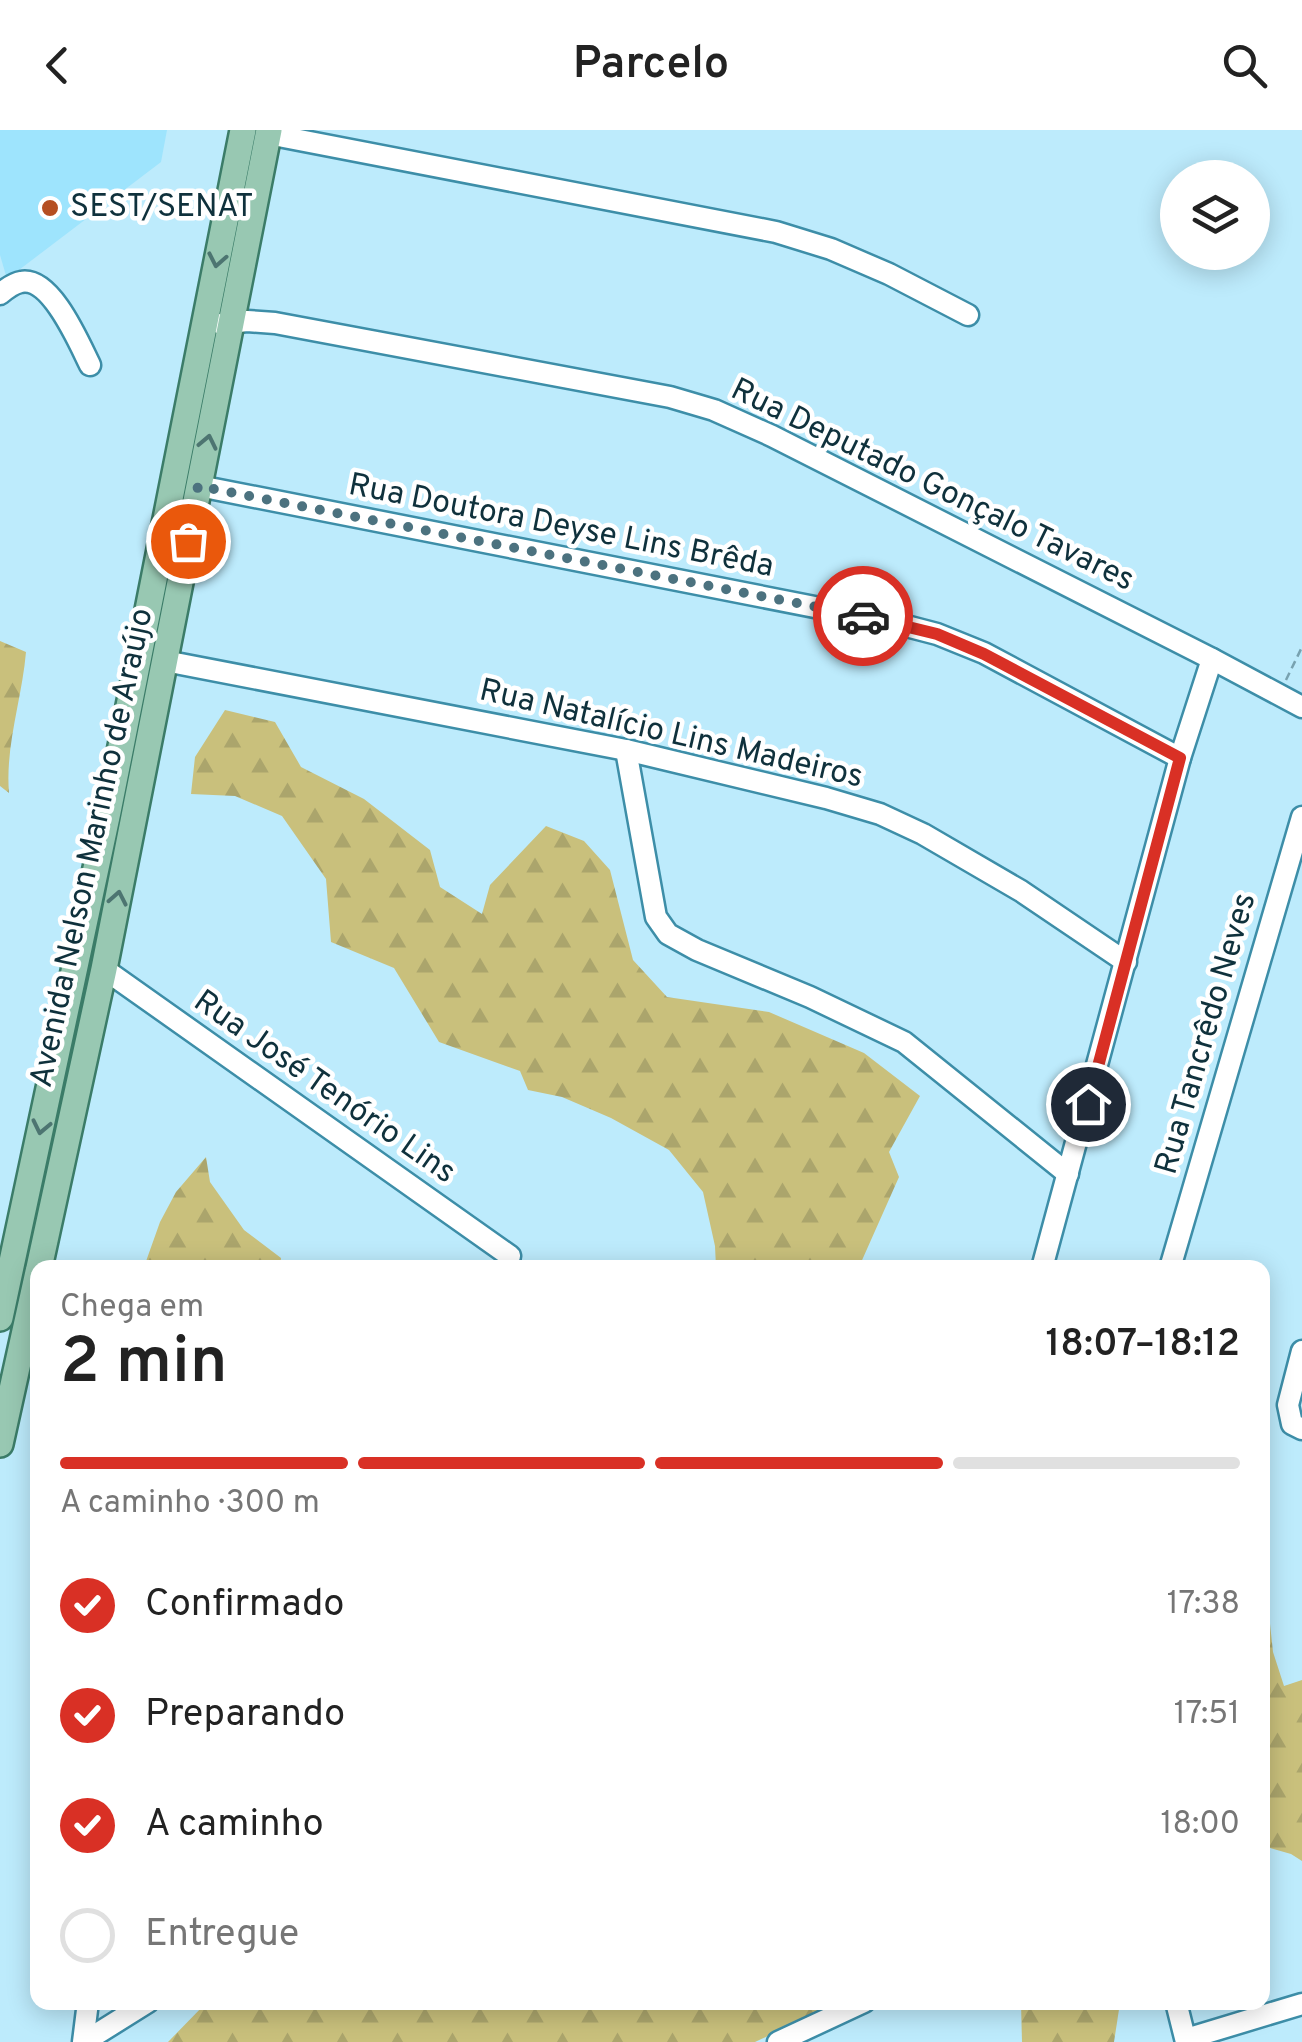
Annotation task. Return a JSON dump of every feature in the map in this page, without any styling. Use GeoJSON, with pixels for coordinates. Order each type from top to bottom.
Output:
{"type":"FeatureCollection","features":[{"type":"Feature","properties":{"kind":"main road","name":"Avenida Nelson Marinho de Araújo"},"geometry":{"type":"LineString","coordinates":[[41,1260],[104,969],[232,322],[260,131]]}},
{"type":"Feature","properties":{"kind":"main road","name":"Avenida Nelson Marinho de Araújo"},"geometry":{"type":"LineString","coordinates":[[0,1318],[108,812],[204,326],[260,131]]}},
{"type":"Feature","properties":{"kind":"main road"},"geometry":{"type":"LineString","coordinates":[[108,812],[134,818]]}},
{"type":"Feature","properties":{"kind":"main road"},"geometry":{"type":"LineString","coordinates":[[11,1267],[20,1275],[30,1273]]}},
{"type":"Feature","properties":{"kind":"main road","name":"Avenida Nelson Marinho de Araújo"},"geometry":{"type":"LineString","coordinates":[[0,1444],[30,1308]]}},
{"type":"Feature","properties":{"kind":"street"},"geometry":{"type":"LineString","coordinates":[[260,131],[776,232],[831,249],[889,274],[968,315]]}},
{"type":"Feature","properties":{"kind":"street"},"geometry":{"type":"LineString","coordinates":[[3,291],[21,282],[34,282],[44,288],[61,310],[90,365]]}},
{"type":"Feature","properties":{"kind":"street","name":"Rua Deputado Gonçalo Tavares"},"geometry":{"type":"LineString","coordinates":[[204,326],[247,321],[275,323],[670,397],[714,410],[1302,707]]}},
{"type":"Feature","properties":{"kind":"street","name":"Rua Doutora Deyse Lins Brêda"},"geometry":{"type":"LineString","coordinates":[[198,486],[937,634],[984,654],[1180,758]]}},
{"type":"Feature","properties":{"kind":"street"},"geometry":{"type":"LineString","coordinates":[[1044,1260],[1180,758],[1212,659]]}},
{"type":"Feature","properties":{"kind":"street","name":"Rua Natalício Lins Madeiros"},"geometry":{"type":"LineString","coordinates":[[166,661],[626,750],[880,814],[923,834],[1021,891],[1126,962]]}},
{"type":"Feature","properties":{"kind":"street"},"geometry":{"type":"LineString","coordinates":[[626,750],[656,917],[668,934],[904,1042],[1068,1174]]}},
{"type":"Feature","properties":{"kind":"street","name":"Rua Tancrêdo Neves"},"geometry":{"type":"LineString","coordinates":[[1172,1260],[1302,817]]}},
{"type":"Feature","properties":{"kind":"street","name":"Rua José Tenório Lins"},"geometry":{"type":"LineString","coordinates":[[104,969],[510,1256]]}},
{"type":"Feature","properties":{"kind":"street"},"geometry":{"type":"LineString","coordinates":[[1297,1426],[1288,1405],[1302,1351]]}},
{"type":"Feature","properties":{"kind":"street"},"geometry":{"type":"LineString","coordinates":[[1178,2010],[1186,2040],[1302,2004]]}},
{"type":"Feature","properties":{"kind":"street"},"geometry":{"type":"LineString","coordinates":[[83,2042],[87,2010]]}},
{"type":"Feature","properties":{"kind":"street"},"geometry":{"type":"LineString","coordinates":[[83,2042],[135,2010]]}},
{"type":"Feature","properties":{"kind":"street"},"geometry":{"type":"LineString","coordinates":[[778,2042],[847,2010]]}},
{"type":"Feature","properties":{"kind":"path"},"geometry":{"type":"LineString","coordinates":[[1279,695],[1302,647]]}},
{"type":"Feature","properties":{"kind":"shaded area","name":"SEST/SENAT"},"geometry":{"type":"Polygon","coordinates":[[[0,130],[167,130],[161,162],[7,279],[0,255],[0,130]]]}},
{"type":"Feature","properties":{"kind":"green space"},"geometry":{"type":"Polygon","coordinates":[[[0,641],[26,652],[9,758],[9,793],[0,786],[0,641]]]}},
{"type":"Feature","properties":{"kind":"green space"},"geometry":{"type":"Polygon","coordinates":[[[225,710],[275,722],[301,767],[364,799],[430,850],[440,887],[482,914],[490,885],[546,826],[584,841],[610,870],[633,960],[667,997],[769,1012],[864,1053],[920,1096],[889,1152],[899,1177],[862,1260],[716,1260],[703,1192],[669,1150],[562,1097],[528,1090],[520,1071],[439,1042],[394,968],[331,942],[326,879],[282,816],[235,796],[191,794],[195,757],[225,710]]]}},
{"type":"Feature","properties":{"kind":"green space"},"geometry":{"type":"Polygon","coordinates":[[[118,823],[125,824],[32,1260],[27,1267],[21,1265],[118,823]]]}},
{"type":"Feature","properties":{"kind":"green space"},"geometry":{"type":"Polygon","coordinates":[[[206,1157],[210,1182],[244,1230],[281,1260],[146,1260],[176,1192],[206,1157]]]}},
{"type":"Feature","properties":{"kind":"green space"},"geometry":{"type":"Polygon","coordinates":[[[1270,1624],[1273,1652],[1284,1686],[1302,1680],[1302,1861],[1270,1848],[1270,1624]]]}},
{"type":"Feature","properties":{"kind":"green space"},"geometry":{"type":"Polygon","coordinates":[[[199,2010],[825,2010],[755,2042],[168,2042],[199,2010]]]}},
{"type":"Feature","properties":{"kind":"green space"},"geometry":{"type":"Polygon","coordinates":[[[1021,2010],[1119,2010],[1114,2042],[1022,2042],[1021,2010]]]}},
{"type":"Feature","properties":{"kind":"way so far"},"geometry":{"type":"LineString","coordinates":[[188,541],[198,486],[863,616]]}},
{"type":"Feature","properties":{"kind":"place","name":"SEST/SENAT"},"geometry":{"type":"Point","coordinates":[50,208]}},
{"type":"Feature","properties":{"kind":"route"},"geometry":{"type":"LineString","coordinates":[[863,616],[937,634],[984,654],[1180,758],[1088,1104]]}}]}
